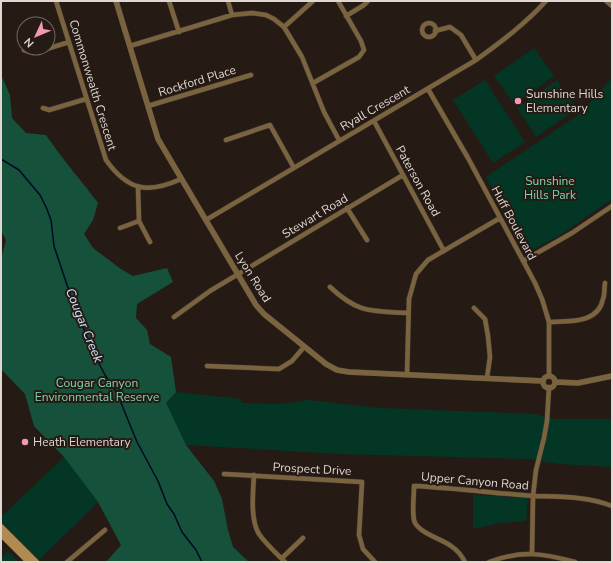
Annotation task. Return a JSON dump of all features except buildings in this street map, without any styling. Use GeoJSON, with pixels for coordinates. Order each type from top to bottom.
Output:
{"type":"FeatureCollection","features":[{"type":"Feature","properties":{"kind":"main road"},"geometry":{"type":"LineString","coordinates":[[1,527],[36,562]]}},
{"type":"Feature","properties":{"kind":"main road"},"geometry":{"type":"LineString","coordinates":[[1,534],[29,562]]}},
{"type":"Feature","properties":{"kind":"street","name":"Commonwealth Crescent"},"geometry":{"type":"LineString","coordinates":[[56,1],[106,160],[120,178],[138,187],[161,187],[181,179]]}},
{"type":"Feature","properties":{"kind":"street","name":"Lyon Road"},"geometry":{"type":"LineString","coordinates":[[116,1],[158,139],[256,305],[264,314],[326,364],[337,370],[350,372],[543,381]]}},
{"type":"Feature","properties":{"kind":"street"},"geometry":{"type":"LineString","coordinates":[[169,1],[179,32]]}},
{"type":"Feature","properties":{"kind":"street"},"geometry":{"type":"LineString","coordinates":[[228,1],[232,16]]}},
{"type":"Feature","properties":{"kind":"street"},"geometry":{"type":"LineString","coordinates":[[284,27],[313,1]]}},
{"type":"Feature","properties":{"kind":"street"},"geometry":{"type":"LineString","coordinates":[[313,83],[359,57],[364,50],[361,41],[338,1]]}},
{"type":"Feature","properties":{"kind":"street"},"geometry":{"type":"LineString","coordinates":[[346,16],[368,1]]}},
{"type":"Feature","properties":{"kind":"street","name":"Ryall Crescent"},"geometry":{"type":"LineString","coordinates":[[206,220],[476,60],[502,42],[531,18],[546,1]]}},
{"type":"Feature","properties":{"kind":"street"},"geometry":{"type":"LineString","coordinates":[[606,1],[612,6]]}},
{"type":"Feature","properties":{"kind":"street"},"geometry":{"type":"LineString","coordinates":[[130,46],[232,16],[252,13],[266,15],[284,27],[302,57],[324,112],[339,140]]}},
{"type":"Feature","properties":{"kind":"street"},"geometry":{"type":"LineString","coordinates":[[435,31],[450,27],[461,35],[476,60]]}},
{"type":"Feature","properties":{"kind":"street"},"geometry":{"type":"LineString","coordinates":[[56,46],[69,42]]}},
{"type":"Feature","properties":{"kind":"street","name":"Rockford Place"},"geometry":{"type":"LineString","coordinates":[[148,106],[251,75]]}},
{"type":"Feature","properties":{"kind":"street","name":"Huff Boulevard"},"geometry":{"type":"LineString","coordinates":[[428,89],[524,261],[542,299],[549,322],[549,376]]}},
{"type":"Feature","properties":{"kind":"street"},"geometry":{"type":"LineString","coordinates":[[43,108],[49,110],[86,99]]}},
{"type":"Feature","properties":{"kind":"street","name":"Paterson Road"},"geometry":{"type":"LineString","coordinates":[[374,121],[444,251]]}},
{"type":"Feature","properties":{"kind":"street"},"geometry":{"type":"LineString","coordinates":[[226,140],[270,125],[294,168]]}},
{"type":"Feature","properties":{"kind":"street","name":"Stewart Road"},"geometry":{"type":"LineString","coordinates":[[174,318],[210,291],[403,175]]}},
{"type":"Feature","properties":{"kind":"street"},"geometry":{"type":"LineString","coordinates":[[138,187],[139,221],[150,242]]}},
{"type":"Feature","properties":{"kind":"street"},"geometry":{"type":"LineString","coordinates":[[524,261],[572,233],[612,206]]}},
{"type":"Feature","properties":{"kind":"street"},"geometry":{"type":"LineString","coordinates":[[347,208],[367,240]]}},
{"type":"Feature","properties":{"kind":"street"},"geometry":{"type":"LineString","coordinates":[[407,375],[409,299],[416,274],[428,260],[500,218]]}},
{"type":"Feature","properties":{"kind":"street"},"geometry":{"type":"LineString","coordinates":[[120,228],[139,221]]}},
{"type":"Feature","properties":{"kind":"street"},"geometry":{"type":"LineString","coordinates":[[549,322],[584,320],[593,316],[599,309],[603,300],[605,283]]}},
{"type":"Feature","properties":{"kind":"street"},"geometry":{"type":"LineString","coordinates":[[330,287],[342,298],[360,309],[408,313]]}},
{"type":"Feature","properties":{"kind":"street"},"geometry":{"type":"LineString","coordinates":[[474,308],[485,319],[490,357],[487,378]]}},
{"type":"Feature","properties":{"kind":"street"},"geometry":{"type":"LineString","coordinates":[[207,366],[279,369],[292,361],[304,347]]}},
{"type":"Feature","properties":{"kind":"street"},"geometry":{"type":"LineString","coordinates":[[555,382],[578,383],[612,376]]}},
{"type":"Feature","properties":{"kind":"street"},"geometry":{"type":"LineString","coordinates":[[549,387],[545,386],[543,381],[546,377],[553,377],[555,382]]}},
{"type":"Feature","properties":{"kind":"street"},"geometry":{"type":"LineString","coordinates":[[549,387],[554,386],[555,382]]}},
{"type":"Feature","properties":{"kind":"street"},"geometry":{"type":"LineString","coordinates":[[532,553],[533,496],[536,470],[547,421],[549,387]]}},
{"type":"Feature","properties":{"kind":"street","name":"Prospect Drive"},"geometry":{"type":"LineString","coordinates":[[224,474],[362,482],[360,535],[363,549],[375,562]]}},
{"type":"Feature","properties":{"kind":"street"},"geometry":{"type":"LineString","coordinates":[[254,475],[254,513],[258,532],[283,560],[303,538]]}},
{"type":"Feature","properties":{"kind":"street","name":"Upper Canyon Road"},"geometry":{"type":"LineString","coordinates":[[465,562],[453,547],[416,526],[414,520],[414,486],[533,496],[584,498],[612,506]]}},
{"type":"Feature","properties":{"kind":"street"},"geometry":{"type":"LineString","coordinates":[[67,562],[105,530]]}},
{"type":"Feature","properties":{"kind":"street"},"geometry":{"type":"LineString","coordinates":[[490,562],[518,554],[532,553],[576,562]]}},
{"type":"Feature","properties":{"kind":"green space"},"geometry":{"type":"Polygon","coordinates":[[[534,48],[554,76],[514,104],[494,76],[534,48]]]}},
{"type":"Feature","properties":{"kind":"green space","name":"Cougar Canyon Environmental Reserve"},"geometry":{"type":"Polygon","coordinates":[[[1,75],[10,95],[12,118],[26,133],[46,135],[58,153],[98,203],[93,220],[84,234],[93,248],[133,276],[167,268],[173,282],[137,304],[136,318],[147,330],[150,344],[171,357],[176,392],[166,403],[186,445],[214,481],[222,499],[233,547],[249,562],[106,562],[121,545],[98,502],[64,457],[34,426],[25,394],[1,369],[1,259],[6,240],[1,231],[1,75]]]}},
{"type":"Feature","properties":{"kind":"green space","name":"Sunshine Hills Park"},"geometry":{"type":"Polygon","coordinates":[[[612,78],[612,199],[559,236],[526,253],[486,177],[581,113],[612,78]]]}},
{"type":"Feature","properties":{"kind":"green space"},"geometry":{"type":"Polygon","coordinates":[[[485,80],[525,142],[493,163],[453,100],[485,80]]]}},
{"type":"Feature","properties":{"kind":"green space"},"geometry":{"type":"Polygon","coordinates":[[[557,80],[577,109],[536,137],[517,108],[557,80]]]}},
{"type":"Feature","properties":{"kind":"green space"},"geometry":{"type":"Polygon","coordinates":[[[176,392],[241,399],[241,403],[279,404],[308,400],[380,408],[534,414],[555,419],[612,419],[612,467],[559,464],[529,459],[340,454],[186,445],[165,403],[176,392]]]}},
{"type":"Feature","properties":{"kind":"green space"},"geometry":{"type":"Polygon","coordinates":[[[64,457],[98,502],[39,560],[1,522],[1,517],[64,457]]]}},
{"type":"Feature","properties":{"kind":"green space"},"geometry":{"type":"Polygon","coordinates":[[[473,495],[528,498],[526,521],[500,523],[473,529],[473,495]]]}},
{"type":"Feature","properties":{"kind":"green space"},"geometry":{"type":"Polygon","coordinates":[[[8,551],[19,562],[1,562],[1,558],[8,551]]]}},
{"type":"Feature","properties":{"kind":"waterway","name":"Cougar Creek"},"geometry":{"type":"LineString","coordinates":[[1,159],[19,170],[40,195],[46,207],[51,220],[54,246],[72,300],[94,354],[117,393],[137,442],[158,481],[167,504],[174,514],[182,532],[196,550],[202,562]]}},
{"type":"Feature","properties":{"kind":"place","name":"Sunshine Hills Elementary"},"geometry":{"type":"Point","coordinates":[518,101]}},
{"type":"Feature","properties":{"kind":"place","name":"Heath Elementary"},"geometry":{"type":"Point","coordinates":[25,442]}}]}
